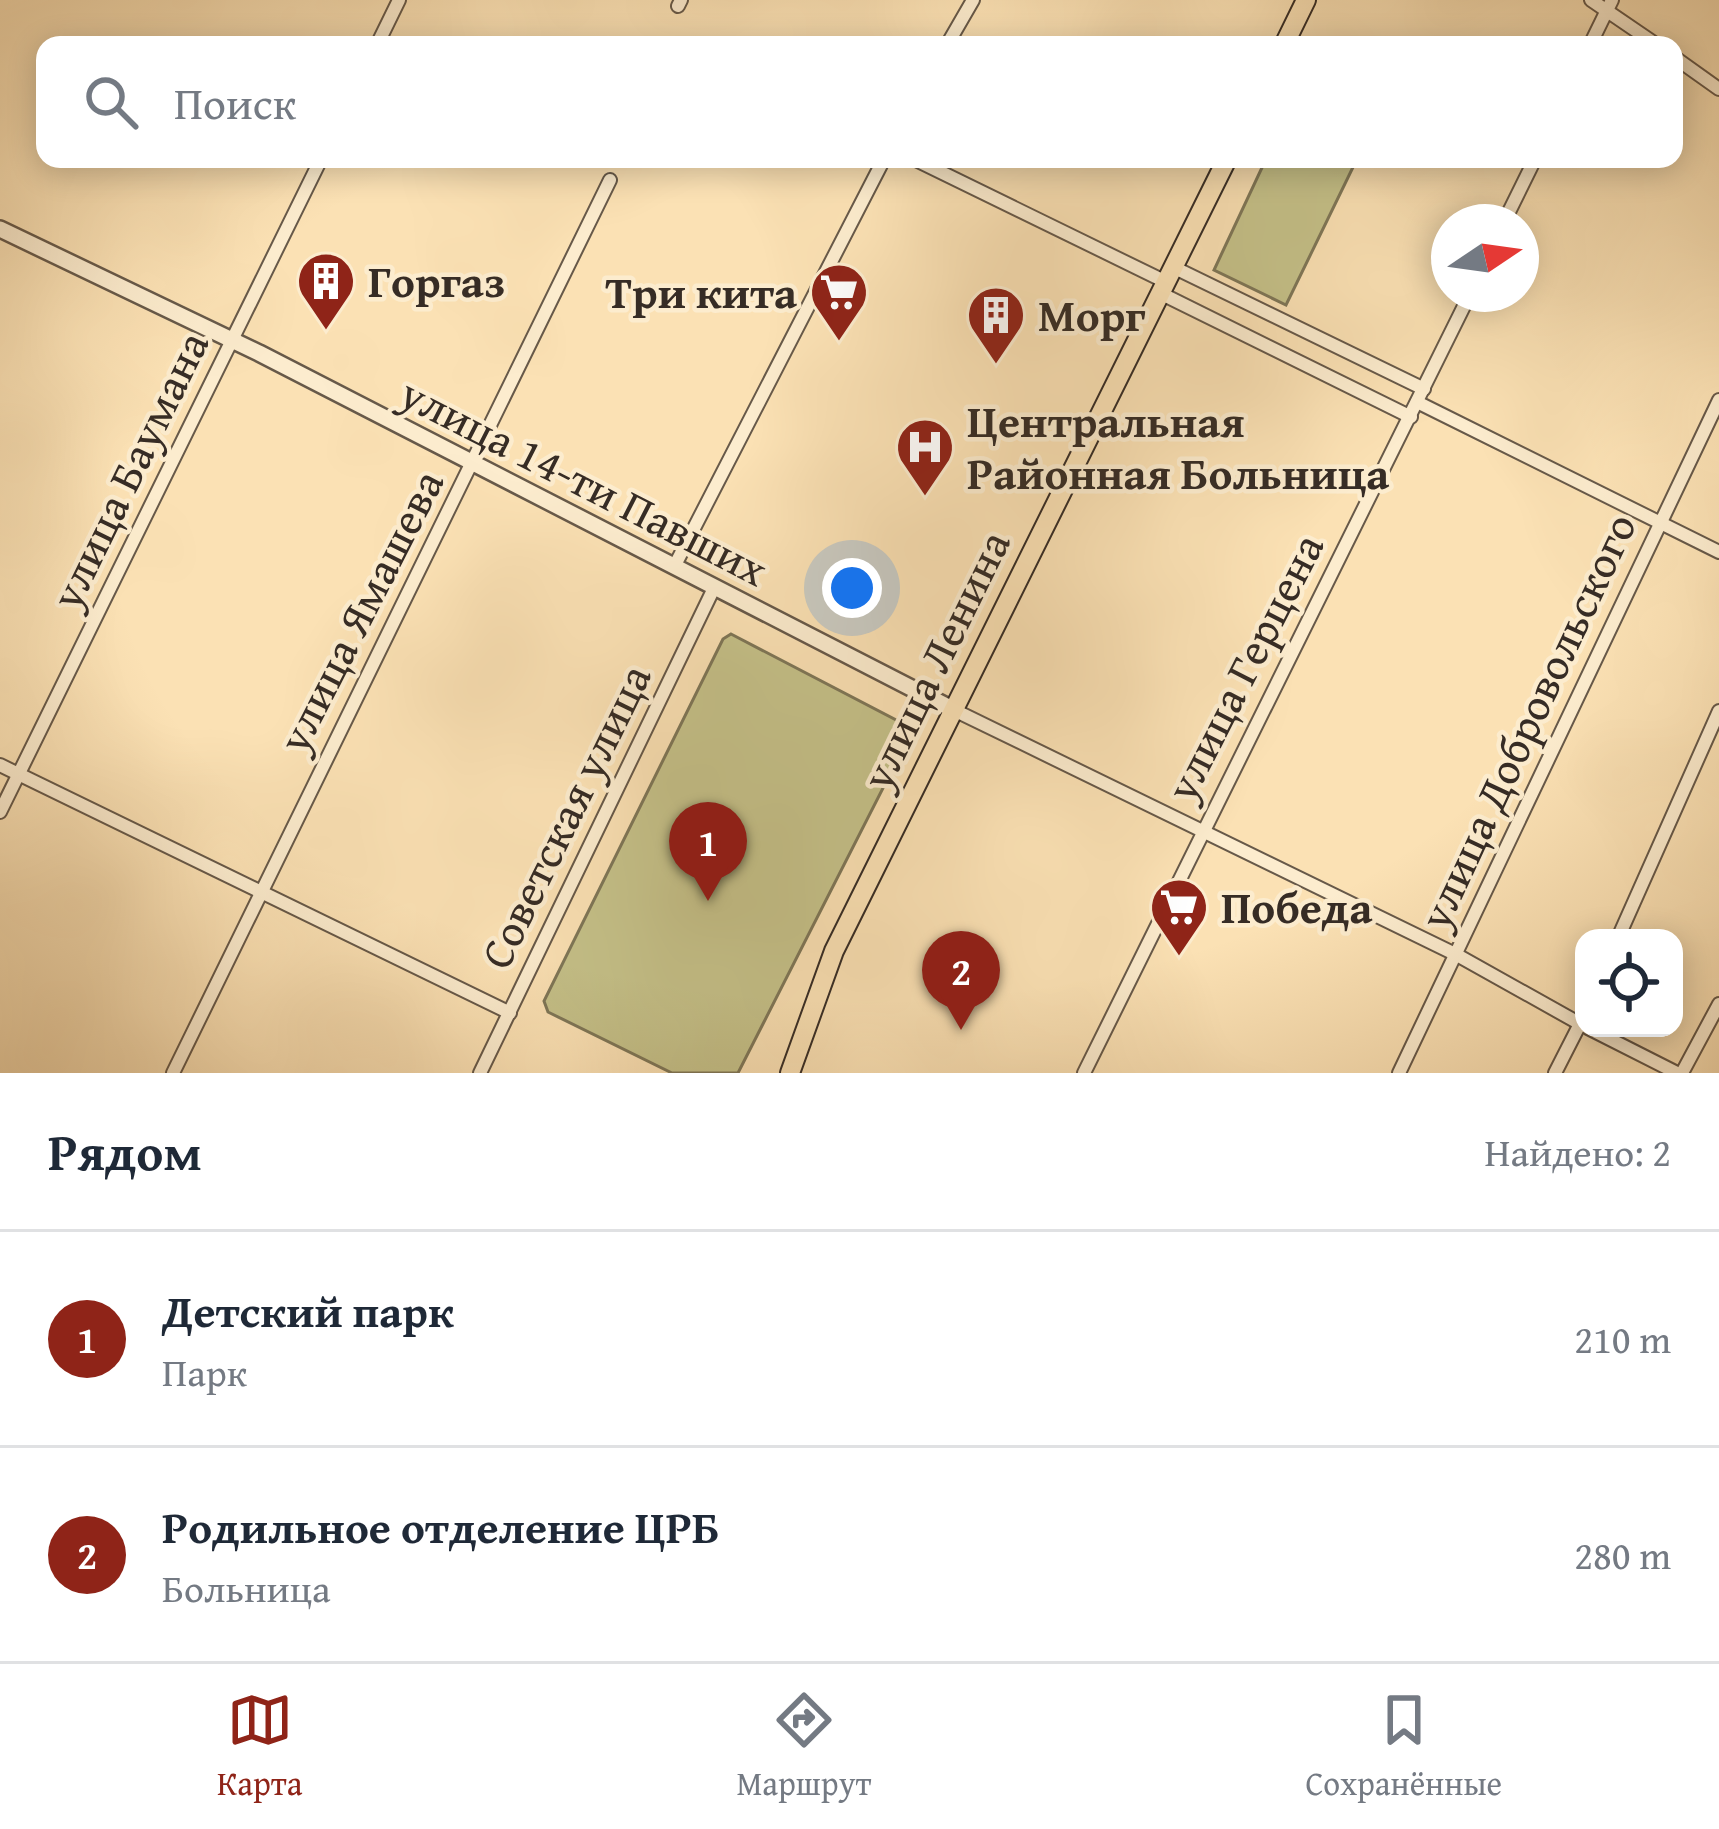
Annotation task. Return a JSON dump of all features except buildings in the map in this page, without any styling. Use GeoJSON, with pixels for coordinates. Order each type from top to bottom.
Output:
{"type":"FeatureCollection","features":[{"type":"Feature","properties":{"kind":"main road"},"geometry":{"type":"LineString","coordinates":[[1288,36],[1306,0]]}},
{"type":"Feature","properties":{"kind":"main road","name":"улица Ленина"},"geometry":{"type":"LineString","coordinates":[[790,1073],[834,951],[1222,168]]}},
{"type":"Feature","properties":{"kind":"street"},"geometry":{"type":"LineString","coordinates":[[381,36],[399,0]]}},
{"type":"Feature","properties":{"kind":"street"},"geometry":{"type":"LineString","coordinates":[[952,36],[973,0]]}},
{"type":"Feature","properties":{"kind":"street"},"geometry":{"type":"LineString","coordinates":[[1592,0],[1609,5],[1646,36]]}},
{"type":"Feature","properties":{"kind":"street"},"geometry":{"type":"LineString","coordinates":[[1594,36],[1609,5]]}},
{"type":"Feature","properties":{"kind":"street"},"geometry":{"type":"LineString","coordinates":[[1683,63],[1719,89]]}},
{"type":"Feature","properties":{"kind":"street","name":"улица Баумана"},"geometry":{"type":"LineString","coordinates":[[0,812],[235,341],[316,168]]}},
{"type":"Feature","properties":{"kind":"street"},"geometry":{"type":"LineString","coordinates":[[674,567],[879,168]]}},
{"type":"Feature","properties":{"kind":"street"},"geometry":{"type":"LineString","coordinates":[[933,168],[1166,281],[1421,396],[1719,552]]}},
{"type":"Feature","properties":{"kind":"street"},"geometry":{"type":"LineString","coordinates":[[1513,204],[1531,168]]}},
{"type":"Feature","properties":{"kind":"street","name":"улица Ямашева"},"geometry":{"type":"LineString","coordinates":[[173,1073],[610,180]]}},
{"type":"Feature","properties":{"kind":"street","name":"улица 14-ти Павших"},"geometry":{"type":"LineString","coordinates":[[0,229],[235,341],[955,710],[1457,955],[1575,1019]]}},
{"type":"Feature","properties":{"kind":"street"},"geometry":{"type":"LineString","coordinates":[[1166,281],[1411,417]]}},
{"type":"Feature","properties":{"kind":"street","name":"улица Герцена"},"geometry":{"type":"LineString","coordinates":[[1084,1073],[1461,312]]}},
{"type":"Feature","properties":{"kind":"street","name":"улица Добровольского"},"geometry":{"type":"LineString","coordinates":[[1399,1073],[1719,400]]}},
{"type":"Feature","properties":{"kind":"street","name":"Советская улица"},"geometry":{"type":"LineString","coordinates":[[480,1073],[714,588]]}},
{"type":"Feature","properties":{"kind":"street"},"geometry":{"type":"LineString","coordinates":[[1622,929],[1719,711]]}},
{"type":"Feature","properties":{"kind":"street"},"geometry":{"type":"LineString","coordinates":[[0,765],[510,1013]]}},
{"type":"Feature","properties":{"kind":"street"},"geometry":{"type":"LineString","coordinates":[[1680,1073],[1719,1004]]}},
{"type":"Feature","properties":{"kind":"street"},"geometry":{"type":"LineString","coordinates":[[1555,1073],[1576,1037]]}},
{"type":"Feature","properties":{"kind":"street","name":"улица 14-ти Павших"},"geometry":{"type":"LineString","coordinates":[[1609,1037],[1680,1073]]}},
{"type":"Feature","properties":{"kind":"shaded area"},"geometry":{"type":"Polygon","coordinates":[[[1262,168],[1353,168],[1286,305],[1214,270],[1262,168]]]}},
{"type":"Feature","properties":{"kind":"shaded area"},"geometry":{"type":"Polygon","coordinates":[[[731,634],[898,721],[910,735],[738,1073],[672,1073],[548,1012],[544,1001],[723,639],[731,634]]]}},
{"type":"Feature","properties":{"kind":"place","name":"Горгаз"},"geometry":{"type":"Point","coordinates":[326,332]}},
{"type":"Feature","properties":{"kind":"place","name":"Три кита"},"geometry":{"type":"Point","coordinates":[839,343]}},
{"type":"Feature","properties":{"kind":"place","name":"Морг"},"geometry":{"type":"Point","coordinates":[996,366]}},
{"type":"Feature","properties":{"kind":"place","name":"Центральная Районная Больница"},"geometry":{"type":"Point","coordinates":[925,498]}},
{"type":"Feature","properties":{"kind":"place","name":"Детский парк"},"geometry":{"type":"Point","coordinates":[708,901]}},
{"type":"Feature","properties":{"kind":"place","name":"Победа"},"geometry":{"type":"Point","coordinates":[1179,958]}},
{"type":"Feature","properties":{"kind":"place","name":"Родильное отделение ЦРБ"},"geometry":{"type":"Point","coordinates":[961,1030]}}]}
